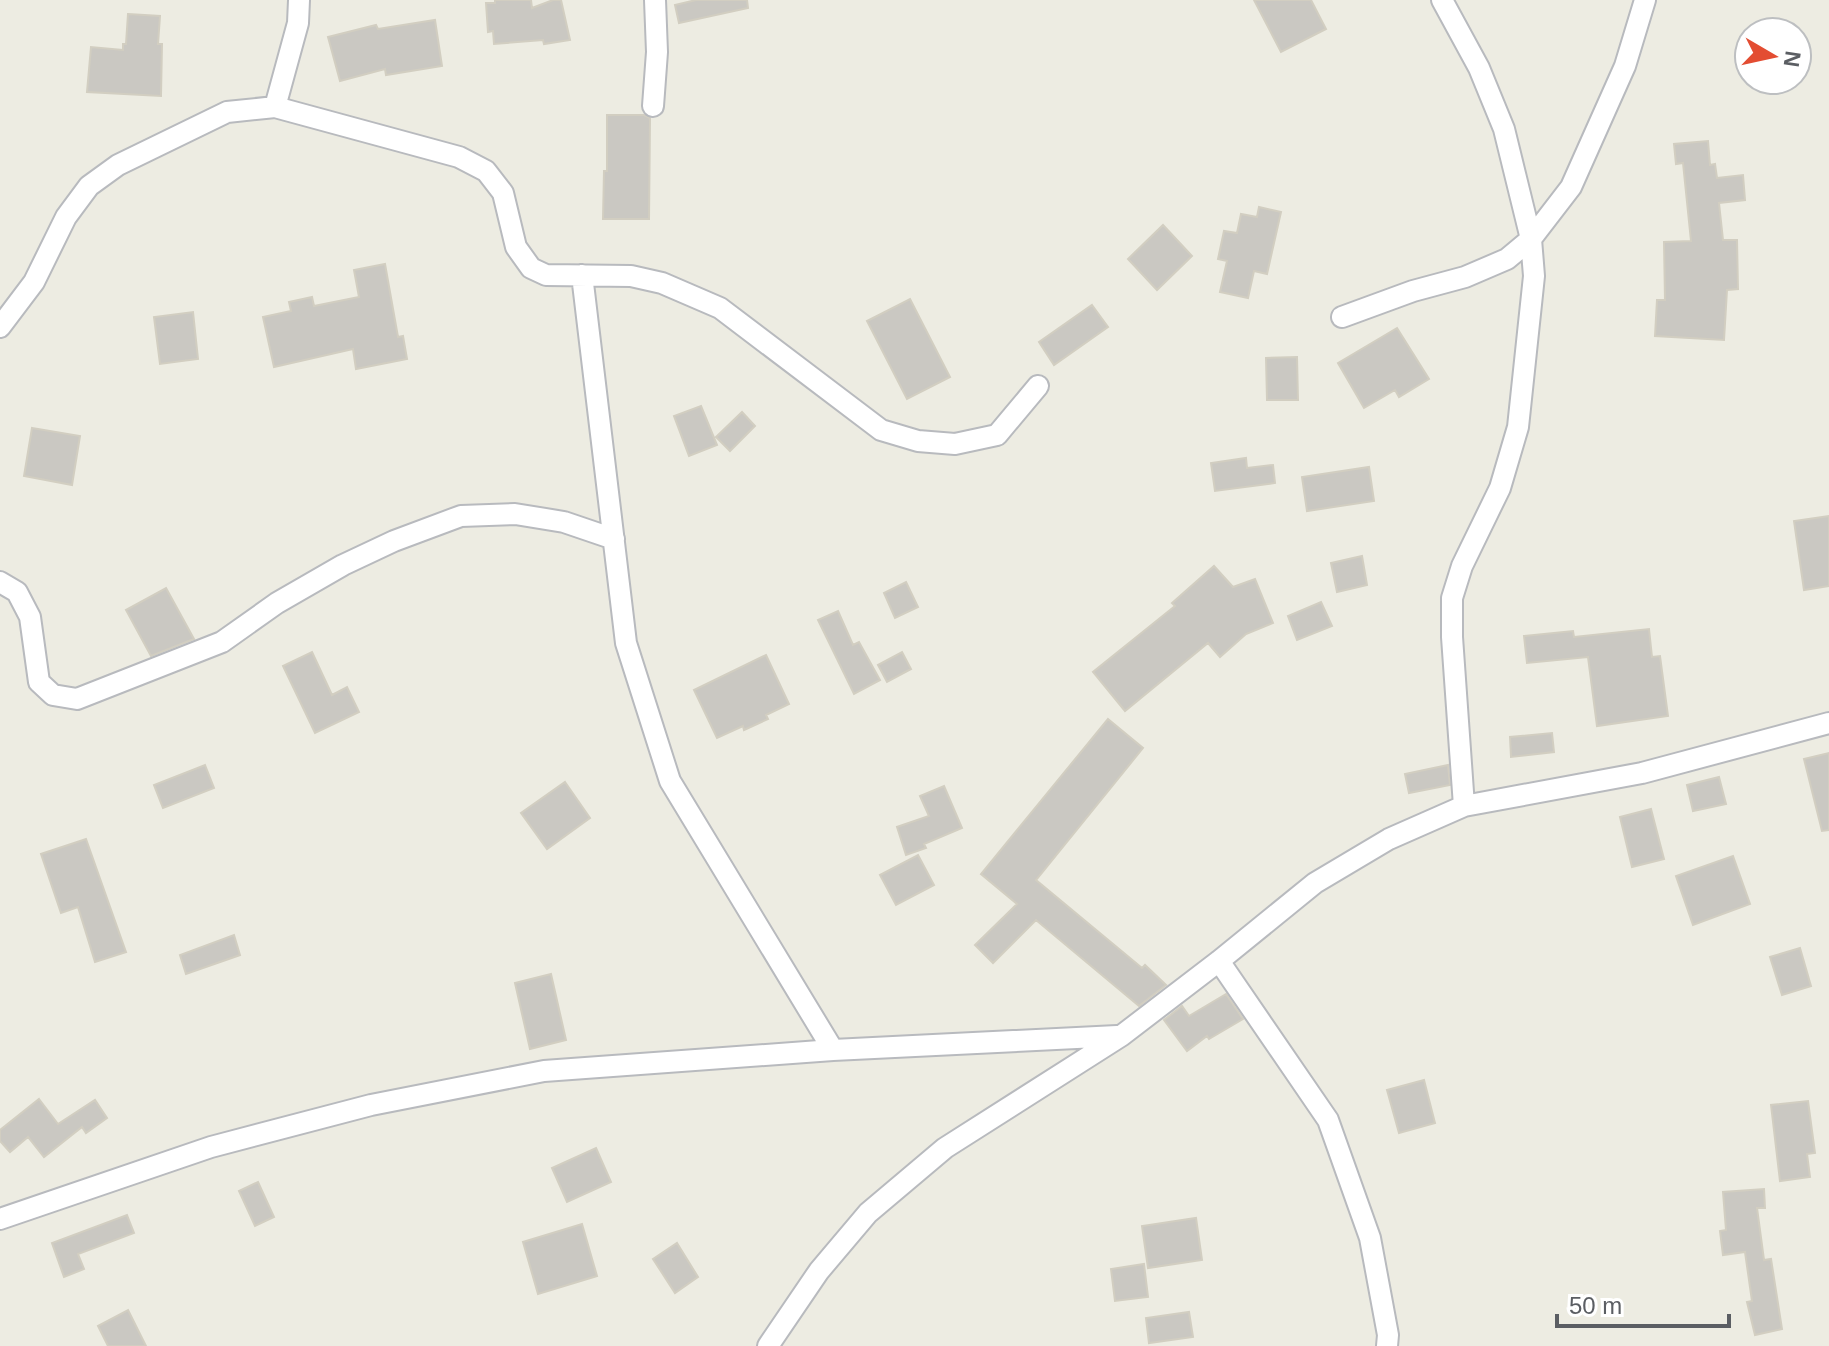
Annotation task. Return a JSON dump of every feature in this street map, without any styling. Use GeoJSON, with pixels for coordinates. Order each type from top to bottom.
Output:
{"type":"FeatureCollection","features":[{"type":"Feature","properties":{"kind":"street"},"geometry":{"type":"LineString","coordinates":[[275,107],[298,23],[299,0]]}},
{"type":"Feature","properties":{"kind":"street"},"geometry":{"type":"LineString","coordinates":[[653,106],[657,52],[655,0]]}},
{"type":"Feature","properties":{"kind":"street"},"geometry":{"type":"LineString","coordinates":[[1442,0],[1479,68],[1504,129],[1531,239],[1534,276],[1518,427],[1500,488],[1462,566],[1452,598],[1464,806]]}},
{"type":"Feature","properties":{"kind":"street"},"geometry":{"type":"LineString","coordinates":[[1342,317],[1413,291],[1465,277],[1507,259],[1531,239],[1571,187],[1625,66],[1645,0]]}},
{"type":"Feature","properties":{"kind":"street"},"geometry":{"type":"LineString","coordinates":[[0,327],[34,282],[66,217],[89,186],[118,165],[227,112],[275,107],[459,157],[486,171],[503,193],[516,247],[531,268],[546,275],[631,276],[662,283],[720,308],[881,430],[918,441],[955,444],[997,435],[1038,386]]}},
{"type":"Feature","properties":{"kind":"street"},"geometry":{"type":"LineString","coordinates":[[582,275],[626,643],[670,781],[833,1050]]}},
{"type":"Feature","properties":{"kind":"street"},"geometry":{"type":"LineString","coordinates":[[0,582],[17,592],[30,617],[39,682],[53,695],[77,699],[222,642],[277,603],[343,565],[394,541],[461,516],[527,516],[564,522],[614,539]]}},
{"type":"Feature","properties":{"kind":"street"},"geometry":{"type":"LineString","coordinates":[[768,1346],[819,1271],[868,1213],[945,1148],[1121,1036],[1315,883],[1389,839],[1464,806],[1642,773],[1829,723]]}},
{"type":"Feature","properties":{"kind":"street"},"geometry":{"type":"LineString","coordinates":[[1219,961],[1328,1120],[1370,1238],[1388,1335],[1387,1346]]}},
{"type":"Feature","properties":{"kind":"street"},"geometry":{"type":"LineString","coordinates":[[0,1219],[211,1147],[386,1102],[544,1071],[833,1050],[1121,1036]]}},
{"type":"Feature","properties":{"kind":"building"},"geometry":{"type":"Polygon","coordinates":[[[495,0],[531,0],[532,8],[561,0],[570,40],[544,44],[543,40],[494,44],[493,31],[488,32],[486,3],[495,3],[495,0]]]}},
{"type":"Feature","properties":{"kind":"building"},"geometry":{"type":"Polygon","coordinates":[[[696,0],[747,0],[748,8],[679,23],[675,5],[696,0]]]}},
{"type":"Feature","properties":{"kind":"building"},"geometry":{"type":"Polygon","coordinates":[[[1254,0],[1311,0],[1326,29],[1281,52],[1254,0]]]}},
{"type":"Feature","properties":{"kind":"building"},"geometry":{"type":"Polygon","coordinates":[[[128,14],[160,16],[161,96],[87,92],[91,47],[123,50],[128,14]]]}},
{"type":"Feature","properties":{"kind":"building"},"geometry":{"type":"Polygon","coordinates":[[[435,20],[442,66],[386,75],[385,69],[340,81],[328,37],[376,25],[378,29],[435,20]]]}},
{"type":"Feature","properties":{"kind":"building"},"geometry":{"type":"Polygon","coordinates":[[[607,115],[644,115],[650,118],[649,219],[603,219],[607,115]]]}},
{"type":"Feature","properties":{"kind":"building"},"geometry":{"type":"Polygon","coordinates":[[[1708,141],[1710,165],[1715,164],[1717,178],[1743,175],[1745,200],[1719,203],[1723,240],[1737,240],[1738,289],[1727,290],[1724,340],[1655,336],[1657,300],[1665,300],[1664,242],[1691,241],[1683,163],[1676,164],[1674,144],[1708,141]]]}},
{"type":"Feature","properties":{"kind":"building"},"geometry":{"type":"Polygon","coordinates":[[[1259,207],[1281,212],[1267,274],[1254,271],[1248,298],[1220,292],[1227,261],[1218,259],[1224,231],[1237,233],[1241,214],[1257,217],[1259,207]]]}},
{"type":"Feature","properties":{"kind":"building"},"geometry":{"type":"Polygon","coordinates":[[[1163,225],[1192,256],[1157,290],[1128,259],[1163,225]]]}},
{"type":"Feature","properties":{"kind":"building"},"geometry":{"type":"Polygon","coordinates":[[[385,264],[398,337],[403,336],[407,359],[356,369],[353,349],[274,367],[263,317],[291,311],[289,302],[312,297],[314,306],[359,297],[354,270],[385,264]]]}},
{"type":"Feature","properties":{"kind":"building"},"geometry":{"type":"Polygon","coordinates":[[[910,299],[950,377],[907,399],[867,321],[910,299]]]}},
{"type":"Feature","properties":{"kind":"building"},"geometry":{"type":"Polygon","coordinates":[[[1092,305],[1108,327],[1054,365],[1039,342],[1092,305]]]}},
{"type":"Feature","properties":{"kind":"building"},"geometry":{"type":"Polygon","coordinates":[[[193,312],[198,359],[160,364],[154,317],[193,312]]]}},
{"type":"Feature","properties":{"kind":"building"},"geometry":{"type":"Polygon","coordinates":[[[1397,328],[1429,379],[1399,397],[1395,390],[1364,408],[1338,363],[1397,328]]]}},
{"type":"Feature","properties":{"kind":"building"},"geometry":{"type":"Polygon","coordinates":[[[1297,357],[1298,400],[1267,400],[1266,358],[1297,357]]]}},
{"type":"Feature","properties":{"kind":"building"},"geometry":{"type":"Polygon","coordinates":[[[701,406],[717,445],[689,456],[674,416],[701,406]]]}},
{"type":"Feature","properties":{"kind":"building"},"geometry":{"type":"Polygon","coordinates":[[[742,412],[755,426],[730,451],[716,437],[742,412]]]}},
{"type":"Feature","properties":{"kind":"building"},"geometry":{"type":"Polygon","coordinates":[[[32,428],[80,436],[72,485],[24,476],[32,428]]]}},
{"type":"Feature","properties":{"kind":"building"},"geometry":{"type":"Polygon","coordinates":[[[1246,458],[1247,468],[1273,465],[1275,483],[1215,491],[1211,463],[1246,458]]]}},
{"type":"Feature","properties":{"kind":"building"},"geometry":{"type":"Polygon","coordinates":[[[1369,467],[1374,501],[1307,511],[1302,477],[1369,467]]]}},
{"type":"Feature","properties":{"kind":"building"},"geometry":{"type":"Polygon","coordinates":[[[1829,516],[1829,586],[1804,590],[1794,521],[1829,516]]]}},
{"type":"Feature","properties":{"kind":"building"},"geometry":{"type":"Polygon","coordinates":[[[1362,556],[1367,585],[1337,592],[1331,563],[1362,556]]]}},
{"type":"Feature","properties":{"kind":"building"},"geometry":{"type":"Polygon","coordinates":[[[1214,566],[1233,587],[1255,579],[1273,623],[1246,634],[1220,657],[1208,643],[1125,711],[1093,672],[1175,606],[1172,603],[1214,566]]]}},
{"type":"Feature","properties":{"kind":"building"},"geometry":{"type":"Polygon","coordinates":[[[906,582],[918,607],[895,618],[884,593],[906,582]]]}},
{"type":"Feature","properties":{"kind":"building"},"geometry":{"type":"Polygon","coordinates":[[[166,588],[194,639],[151,656],[126,610],[166,588]]]}},
{"type":"Feature","properties":{"kind":"building"},"geometry":{"type":"Polygon","coordinates":[[[1321,602],[1332,626],[1297,640],[1288,616],[1321,602]]]}},
{"type":"Feature","properties":{"kind":"building"},"geometry":{"type":"Polygon","coordinates":[[[838,611],[853,645],[859,642],[880,680],[854,694],[818,620],[838,611]]]}},
{"type":"Feature","properties":{"kind":"building"},"geometry":{"type":"Polygon","coordinates":[[[1649,629],[1652,657],[1660,656],[1668,716],[1597,726],[1588,657],[1527,663],[1524,636],[1573,631],[1574,637],[1649,629]]]}},
{"type":"Feature","properties":{"kind":"building"},"geometry":{"type":"Polygon","coordinates":[[[312,652],[332,695],[347,687],[359,712],[315,733],[283,666],[312,652]]]}},
{"type":"Feature","properties":{"kind":"building"},"geometry":{"type":"Polygon","coordinates":[[[902,652],[911,669],[887,682],[878,665],[902,652]]]}},
{"type":"Feature","properties":{"kind":"building"},"geometry":{"type":"Polygon","coordinates":[[[766,655],[789,704],[766,715],[768,719],[717,738],[694,690],[766,655]]]}},
{"type":"Feature","properties":{"kind":"building"},"geometry":{"type":"Polygon","coordinates":[[[1108,719],[1143,748],[1036,880],[1166,985],[1139,1006],[1036,920],[993,963],[975,945],[1017,904],[981,874],[1108,719]]]}},
{"type":"Feature","properties":{"kind":"building"},"geometry":{"type":"Polygon","coordinates":[[[1552,733],[1554,752],[1511,757],[1510,737],[1552,733]]]}},
{"type":"Feature","properties":{"kind":"building"},"geometry":{"type":"Polygon","coordinates":[[[1829,753],[1829,830],[1822,831],[1804,759],[1829,753]]]}},
{"type":"Feature","properties":{"kind":"building"},"geometry":{"type":"Polygon","coordinates":[[[205,765],[214,788],[163,808],[154,785],[205,765]]]}},
{"type":"Feature","properties":{"kind":"building"},"geometry":{"type":"Polygon","coordinates":[[[1448,765],[1450,785],[1409,793],[1405,774],[1448,765]]]}},
{"type":"Feature","properties":{"kind":"building"},"geometry":{"type":"Polygon","coordinates":[[[1719,777],[1726,804],[1693,811],[1687,785],[1719,777]]]}},
{"type":"Feature","properties":{"kind":"building"},"geometry":{"type":"Polygon","coordinates":[[[565,782],[590,818],[547,849],[521,813],[565,782]]]}},
{"type":"Feature","properties":{"kind":"building"},"geometry":{"type":"Polygon","coordinates":[[[944,786],[962,828],[906,855],[897,827],[929,816],[920,796],[944,786]]]}},
{"type":"Feature","properties":{"kind":"building"},"geometry":{"type":"Polygon","coordinates":[[[1651,809],[1664,859],[1632,867],[1620,817],[1651,809]]]}},
{"type":"Feature","properties":{"kind":"building"},"geometry":{"type":"Polygon","coordinates":[[[86,839],[126,952],[95,962],[78,907],[61,913],[41,854],[86,839]]]}},
{"type":"Feature","properties":{"kind":"building"},"geometry":{"type":"Polygon","coordinates":[[[918,855],[934,885],[896,905],[880,875],[918,855]]]}},
{"type":"Feature","properties":{"kind":"building"},"geometry":{"type":"Polygon","coordinates":[[[1733,856],[1750,904],[1693,925],[1676,876],[1733,856]]]}},
{"type":"Feature","properties":{"kind":"building"},"geometry":{"type":"Polygon","coordinates":[[[234,935],[240,955],[186,974],[180,955],[234,935]]]}},
{"type":"Feature","properties":{"kind":"building"},"geometry":{"type":"Polygon","coordinates":[[[1800,948],[1811,986],[1782,995],[1770,957],[1800,948]]]}},
{"type":"Feature","properties":{"kind":"building"},"geometry":{"type":"Polygon","coordinates":[[[551,974],[566,1040],[530,1049],[515,983],[551,974]]]}},
{"type":"Feature","properties":{"kind":"building"},"geometry":{"type":"Polygon","coordinates":[[[1226,994],[1243,1019],[1209,1039],[1207,1036],[1187,1051],[1164,1020],[1182,1006],[1189,1016],[1226,994]]]}},
{"type":"Feature","properties":{"kind":"building"},"geometry":{"type":"Polygon","coordinates":[[[1424,1080],[1435,1123],[1399,1133],[1387,1090],[1424,1080]]]}},
{"type":"Feature","properties":{"kind":"building"},"geometry":{"type":"Polygon","coordinates":[[[39,1099],[58,1124],[95,1100],[107,1118],[86,1133],[82,1127],[44,1157],[28,1137],[10,1152],[0,1141],[0,1130],[39,1099]]]}},
{"type":"Feature","properties":{"kind":"building"},"geometry":{"type":"Polygon","coordinates":[[[1808,1101],[1815,1153],[1807,1154],[1810,1177],[1780,1181],[1771,1105],[1808,1101]]]}},
{"type":"Feature","properties":{"kind":"building"},"geometry":{"type":"Polygon","coordinates":[[[596,1148],[611,1182],[567,1202],[552,1168],[596,1148]]]}},
{"type":"Feature","properties":{"kind":"building"},"geometry":{"type":"Polygon","coordinates":[[[258,1182],[274,1217],[255,1226],[239,1191],[258,1182]]]}},
{"type":"Feature","properties":{"kind":"building"},"geometry":{"type":"Polygon","coordinates":[[[1764,1189],[1765,1208],[1757,1208],[1764,1260],[1771,1259],[1782,1329],[1755,1335],[1747,1302],[1752,1301],[1745,1252],[1723,1255],[1720,1231],[1726,1230],[1723,1192],[1764,1189]]]}},
{"type":"Feature","properties":{"kind":"building"},"geometry":{"type":"Polygon","coordinates":[[[127,1215],[134,1233],[78,1254],[84,1269],[64,1277],[52,1243],[127,1215]]]}},
{"type":"Feature","properties":{"kind":"building"},"geometry":{"type":"Polygon","coordinates":[[[1196,1218],[1202,1260],[1148,1268],[1142,1226],[1196,1218]]]}},
{"type":"Feature","properties":{"kind":"building"},"geometry":{"type":"Polygon","coordinates":[[[582,1224],[597,1276],[538,1294],[523,1242],[582,1224]]]}},
{"type":"Feature","properties":{"kind":"building"},"geometry":{"type":"Polygon","coordinates":[[[677,1243],[698,1277],[675,1293],[653,1259],[677,1243]]]}},
{"type":"Feature","properties":{"kind":"building"},"geometry":{"type":"Polygon","coordinates":[[[1144,1264],[1148,1297],[1115,1301],[1111,1269],[1144,1264]]]}},
{"type":"Feature","properties":{"kind":"building"},"geometry":{"type":"Polygon","coordinates":[[[128,1310],[146,1346],[108,1346],[98,1326],[128,1310]]]}},
{"type":"Feature","properties":{"kind":"building"},"geometry":{"type":"Polygon","coordinates":[[[1189,1312],[1193,1337],[1149,1343],[1146,1318],[1189,1312]]]}}]}
